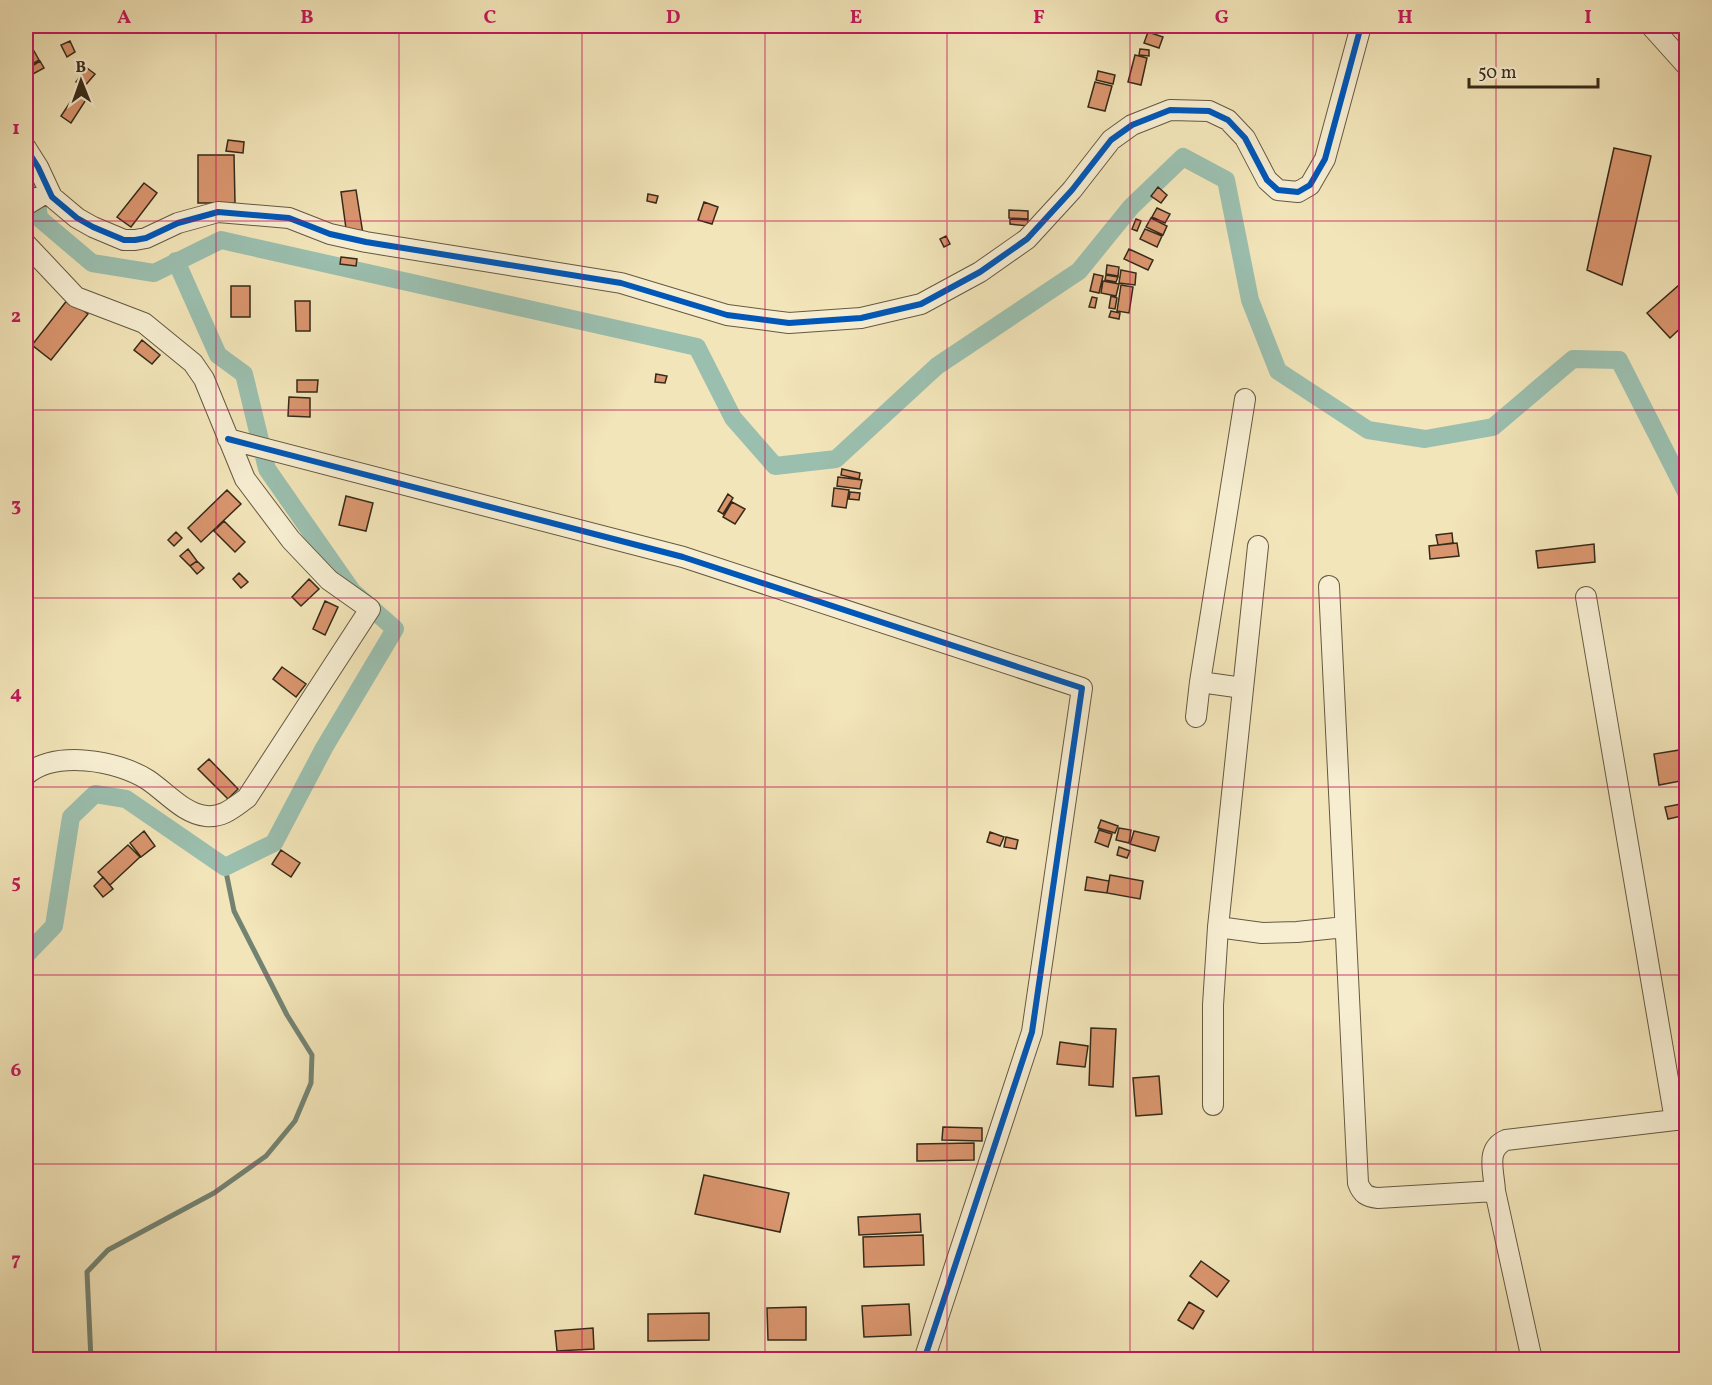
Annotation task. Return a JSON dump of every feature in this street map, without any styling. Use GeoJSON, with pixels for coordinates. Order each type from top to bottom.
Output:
{"type":"FeatureCollection","features":[{"type":"Feature","properties":{"kind":"street"},"geometry":{"type":"LineString","coordinates":[[26,148],[52,197],[77,218],[124,240],[146,238],[178,223],[218,212],[289,218],[330,234],[366,242],[621,283],[727,315],[789,323],[861,318],[921,304],[981,272],[1027,239],[1072,190],[1111,140],[1132,125],[1170,110],[1209,111],[1228,120],[1245,138],[1267,180],[1278,189],[1298,192],[1310,185],[1325,159],[1361,26]]}},
{"type":"Feature","properties":{"kind":"street"},"geometry":{"type":"LineString","coordinates":[[1651,26],[1679,43],[1686,65]]}},
{"type":"Feature","properties":{"kind":"street"},"geometry":{"type":"LineString","coordinates":[[26,205],[49,191]]}},
{"type":"Feature","properties":{"kind":"street"},"geometry":{"type":"LineString","coordinates":[[26,244],[76,297],[144,323],[193,363],[204,379],[244,479],[291,540],[329,580],[370,609],[247,798],[219,816],[205,816],[186,809],[146,779],[110,765],[68,760],[33,769],[26,775]]}},
{"type":"Feature","properties":{"kind":"street"},"geometry":{"type":"LineString","coordinates":[[1196,717],[1245,399]]}},
{"type":"Feature","properties":{"kind":"street"},"geometry":{"type":"LineString","coordinates":[[228,439],[683,557],[1082,688],[1032,1032],[924,1359]]}},
{"type":"Feature","properties":{"kind":"street"},"geometry":{"type":"LineString","coordinates":[[1213,1105],[1213,1005],[1218,927],[1258,546]]}},
{"type":"Feature","properties":{"kind":"street"},"geometry":{"type":"LineString","coordinates":[[1329,586],[1358,1183],[1361,1191],[1368,1197],[1378,1198],[1495,1191]]}},
{"type":"Feature","properties":{"kind":"street"},"geometry":{"type":"LineString","coordinates":[[1532,1359],[1495,1191],[1493,1151],[1497,1144],[1506,1140],[1681,1120],[1586,597]]}},
{"type":"Feature","properties":{"kind":"street"},"geometry":{"type":"LineString","coordinates":[[1200,682],[1243,688]]}},
{"type":"Feature","properties":{"kind":"street"},"geometry":{"type":"LineString","coordinates":[[1218,927],[1262,933],[1345,927]]}},
{"type":"Feature","properties":{"kind":"building"},"geometry":{"type":"Polygon","coordinates":[[[1148,32],[1163,37],[1159,48],[1144,43],[1148,32]]]}},
{"type":"Feature","properties":{"kind":"building"},"geometry":{"type":"Polygon","coordinates":[[[70,41],[75,52],[67,57],[61,45],[70,41]]]}},
{"type":"Feature","properties":{"kind":"building"},"geometry":{"type":"Polygon","coordinates":[[[1140,49],[1149,50],[1149,56],[1139,55],[1140,49]]]}},
{"type":"Feature","properties":{"kind":"building"},"geometry":{"type":"Polygon","coordinates":[[[34,51],[39,60],[26,68],[26,56],[34,51]]]}},
{"type":"Feature","properties":{"kind":"building"},"geometry":{"type":"Polygon","coordinates":[[[1135,55],[1147,58],[1141,85],[1128,82],[1135,55]]]}},
{"type":"Feature","properties":{"kind":"building"},"geometry":{"type":"Polygon","coordinates":[[[40,61],[44,68],[33,74],[29,68],[40,61]]]}},
{"type":"Feature","properties":{"kind":"building"},"geometry":{"type":"Polygon","coordinates":[[[87,68],[95,74],[83,88],[76,82],[87,68]]]}},
{"type":"Feature","properties":{"kind":"building"},"geometry":{"type":"Polygon","coordinates":[[[1098,71],[1115,75],[1113,84],[1096,80],[1098,71]]]}},
{"type":"Feature","properties":{"kind":"building"},"geometry":{"type":"Polygon","coordinates":[[[1095,82],[1112,86],[1105,111],[1088,107],[1095,82]]]}},
{"type":"Feature","properties":{"kind":"building"},"geometry":{"type":"Polygon","coordinates":[[[79,89],[89,95],[71,123],[61,116],[79,89]]]}},
{"type":"Feature","properties":{"kind":"building"},"geometry":{"type":"Polygon","coordinates":[[[228,140],[244,142],[243,153],[226,151],[228,140]]]}},
{"type":"Feature","properties":{"kind":"building"},"geometry":{"type":"Polygon","coordinates":[[[1614,148],[1651,156],[1622,285],[1587,270],[1614,148]]]}},
{"type":"Feature","properties":{"kind":"building"},"geometry":{"type":"Polygon","coordinates":[[[198,155],[234,155],[235,203],[198,203],[198,155]]]}},
{"type":"Feature","properties":{"kind":"building"},"geometry":{"type":"Polygon","coordinates":[[[144,183],[157,193],[131,227],[117,217],[144,183]]]}},
{"type":"Feature","properties":{"kind":"building"},"geometry":{"type":"Polygon","coordinates":[[[1158,187],[1167,195],[1161,203],[1151,196],[1158,187]]]}},
{"type":"Feature","properties":{"kind":"building"},"geometry":{"type":"Polygon","coordinates":[[[356,190],[363,234],[347,236],[341,192],[356,190]]]}},
{"type":"Feature","properties":{"kind":"building"},"geometry":{"type":"Polygon","coordinates":[[[648,194],[658,196],[656,203],[647,201],[648,194]]]}},
{"type":"Feature","properties":{"kind":"building"},"geometry":{"type":"Polygon","coordinates":[[[704,202],[718,207],[712,224],[698,220],[704,202]]]}},
{"type":"Feature","properties":{"kind":"building"},"geometry":{"type":"Polygon","coordinates":[[[1157,208],[1170,214],[1165,223],[1152,217],[1157,208]]]}},
{"type":"Feature","properties":{"kind":"building"},"geometry":{"type":"Polygon","coordinates":[[[1009,210],[1028,211],[1028,219],[1009,218],[1009,210]]]}},
{"type":"Feature","properties":{"kind":"building"},"geometry":{"type":"Polygon","coordinates":[[[1151,218],[1167,226],[1163,235],[1146,227],[1151,218]]]}},
{"type":"Feature","properties":{"kind":"building"},"geometry":{"type":"Polygon","coordinates":[[[1010,219],[1028,220],[1028,226],[1010,224],[1010,219]]]}},
{"type":"Feature","properties":{"kind":"building"},"geometry":{"type":"Polygon","coordinates":[[[1136,219],[1141,221],[1137,231],[1132,229],[1136,219]]]}},
{"type":"Feature","properties":{"kind":"building"},"geometry":{"type":"Polygon","coordinates":[[[1145,229],[1162,236],[1157,247],[1140,239],[1145,229]]]}},
{"type":"Feature","properties":{"kind":"building"},"geometry":{"type":"Polygon","coordinates":[[[946,236],[950,244],[944,247],[940,239],[946,236]]]}},
{"type":"Feature","properties":{"kind":"building"},"geometry":{"type":"Polygon","coordinates":[[[1129,249],[1153,260],[1148,270],[1124,259],[1129,249]]]}},
{"type":"Feature","properties":{"kind":"building"},"geometry":{"type":"Polygon","coordinates":[[[341,257],[357,259],[356,266],[340,264],[341,257]]]}},
{"type":"Feature","properties":{"kind":"building"},"geometry":{"type":"Polygon","coordinates":[[[1107,265],[1119,267],[1118,276],[1106,274],[1107,265]]]}},
{"type":"Feature","properties":{"kind":"building"},"geometry":{"type":"Polygon","coordinates":[[[1121,270],[1136,273],[1135,285],[1119,283],[1121,270]]]}},
{"type":"Feature","properties":{"kind":"building"},"geometry":{"type":"Polygon","coordinates":[[[1094,274],[1103,276],[1099,293],[1090,291],[1094,274]]]}},
{"type":"Feature","properties":{"kind":"building"},"geometry":{"type":"Polygon","coordinates":[[[1106,275],[1118,277],[1116,282],[1105,280],[1106,275]]]}},
{"type":"Feature","properties":{"kind":"building"},"geometry":{"type":"Polygon","coordinates":[[[1686,279],[1686,323],[1670,338],[1647,313],[1686,279]]]}},
{"type":"Feature","properties":{"kind":"building"},"geometry":{"type":"Polygon","coordinates":[[[1103,281],[1119,284],[1116,296],[1101,293],[1103,281]]]}},
{"type":"Feature","properties":{"kind":"building"},"geometry":{"type":"Polygon","coordinates":[[[1121,285],[1133,287],[1129,313],[1117,311],[1121,285]]]}},
{"type":"Feature","properties":{"kind":"building"},"geometry":{"type":"Polygon","coordinates":[[[231,286],[250,286],[250,317],[231,317],[231,286]]]}},
{"type":"Feature","properties":{"kind":"building"},"geometry":{"type":"Polygon","coordinates":[[[1111,296],[1117,298],[1115,309],[1109,308],[1111,296]]]}},
{"type":"Feature","properties":{"kind":"building"},"geometry":{"type":"Polygon","coordinates":[[[1092,297],[1097,298],[1095,308],[1089,307],[1092,297]]]}},
{"type":"Feature","properties":{"kind":"building"},"geometry":{"type":"Polygon","coordinates":[[[68,299],[88,314],[51,360],[32,345],[68,299]]]}},
{"type":"Feature","properties":{"kind":"building"},"geometry":{"type":"Polygon","coordinates":[[[295,301],[310,301],[310,331],[296,331],[295,301]]]}},
{"type":"Feature","properties":{"kind":"building"},"geometry":{"type":"Polygon","coordinates":[[[1111,311],[1120,313],[1119,319],[1109,317],[1111,311]]]}},
{"type":"Feature","properties":{"kind":"building"},"geometry":{"type":"Polygon","coordinates":[[[142,340],[160,355],[152,364],[134,350],[142,340]]]}},
{"type":"Feature","properties":{"kind":"building"},"geometry":{"type":"Polygon","coordinates":[[[656,374],[667,376],[665,383],[655,382],[656,374]]]}},
{"type":"Feature","properties":{"kind":"building"},"geometry":{"type":"Polygon","coordinates":[[[297,380],[318,380],[317,392],[297,392],[297,380]]]}},
{"type":"Feature","properties":{"kind":"building"},"geometry":{"type":"Polygon","coordinates":[[[289,397],[310,398],[310,417],[288,416],[289,397]]]}},
{"type":"Feature","properties":{"kind":"building"},"geometry":{"type":"Polygon","coordinates":[[[842,469],[860,473],[859,479],[841,475],[842,469]]]}},
{"type":"Feature","properties":{"kind":"building"},"geometry":{"type":"Polygon","coordinates":[[[838,477],[862,480],[860,489],[837,486],[838,477]]]}},
{"type":"Feature","properties":{"kind":"building"},"geometry":{"type":"Polygon","coordinates":[[[834,488],[849,490],[846,508],[832,506],[834,488]]]}},
{"type":"Feature","properties":{"kind":"building"},"geometry":{"type":"Polygon","coordinates":[[[227,490],[241,504],[201,542],[188,528],[227,490]]]}},
{"type":"Feature","properties":{"kind":"building"},"geometry":{"type":"Polygon","coordinates":[[[850,492],[860,493],[859,500],[849,499],[850,492]]]}},
{"type":"Feature","properties":{"kind":"building"},"geometry":{"type":"Polygon","coordinates":[[[728,494],[733,498],[723,514],[718,511],[728,494]]]}},
{"type":"Feature","properties":{"kind":"building"},"geometry":{"type":"Polygon","coordinates":[[[346,496],[373,503],[366,531],[339,525],[346,496]]]}},
{"type":"Feature","properties":{"kind":"building"},"geometry":{"type":"Polygon","coordinates":[[[732,502],[745,509],[735,524],[723,517],[732,502]]]}},
{"type":"Feature","properties":{"kind":"building"},"geometry":{"type":"Polygon","coordinates":[[[224,521],[245,542],[235,552],[214,531],[224,521]]]}},
{"type":"Feature","properties":{"kind":"building"},"geometry":{"type":"Polygon","coordinates":[[[176,532],[182,538],[174,546],[168,540],[176,532]]]}},
{"type":"Feature","properties":{"kind":"building"},"geometry":{"type":"Polygon","coordinates":[[[1452,533],[1453,543],[1438,545],[1436,535],[1452,533]]]}},
{"type":"Feature","properties":{"kind":"building"},"geometry":{"type":"Polygon","coordinates":[[[1457,543],[1459,556],[1430,559],[1429,546],[1457,543]]]}},
{"type":"Feature","properties":{"kind":"building"},"geometry":{"type":"Polygon","coordinates":[[[1594,544],[1595,562],[1538,568],[1536,551],[1594,544]]]}},
{"type":"Feature","properties":{"kind":"building"},"geometry":{"type":"Polygon","coordinates":[[[188,549],[197,561],[190,566],[180,556],[188,549]]]}},
{"type":"Feature","properties":{"kind":"building"},"geometry":{"type":"Polygon","coordinates":[[[197,561],[204,568],[197,574],[190,566],[197,561]]]}},
{"type":"Feature","properties":{"kind":"building"},"geometry":{"type":"Polygon","coordinates":[[[239,573],[248,582],[241,588],[233,579],[239,573]]]}},
{"type":"Feature","properties":{"kind":"building"},"geometry":{"type":"Polygon","coordinates":[[[309,579],[319,589],[301,606],[292,597],[309,579]]]}},
{"type":"Feature","properties":{"kind":"building"},"geometry":{"type":"Polygon","coordinates":[[[325,601],[338,607],[325,635],[313,629],[325,601]]]}},
{"type":"Feature","properties":{"kind":"building"},"geometry":{"type":"Polygon","coordinates":[[[282,667],[306,684],[296,697],[273,679],[282,667]]]}},
{"type":"Feature","properties":{"kind":"building"},"geometry":{"type":"Polygon","coordinates":[[[1686,749],[1686,780],[1659,785],[1654,754],[1686,749]]]}},
{"type":"Feature","properties":{"kind":"building"},"geometry":{"type":"Polygon","coordinates":[[[209,759],[238,789],[228,799],[198,769],[209,759]]]}},
{"type":"Feature","properties":{"kind":"building"},"geometry":{"type":"Polygon","coordinates":[[[1686,803],[1686,815],[1668,819],[1665,807],[1686,803]]]}},
{"type":"Feature","properties":{"kind":"building"},"geometry":{"type":"Polygon","coordinates":[[[1101,820],[1118,826],[1115,833],[1098,828],[1101,820]]]}},
{"type":"Feature","properties":{"kind":"building"},"geometry":{"type":"Polygon","coordinates":[[[1119,828],[1131,830],[1129,843],[1116,840],[1119,828]]]}},
{"type":"Feature","properties":{"kind":"building"},"geometry":{"type":"Polygon","coordinates":[[[1099,830],[1112,834],[1108,847],[1095,842],[1099,830]]]}},
{"type":"Feature","properties":{"kind":"building"},"geometry":{"type":"Polygon","coordinates":[[[144,831],[155,846],[141,857],[130,843],[144,831]]]}},
{"type":"Feature","properties":{"kind":"building"},"geometry":{"type":"Polygon","coordinates":[[[1134,831],[1159,837],[1155,851],[1130,844],[1134,831]]]}},
{"type":"Feature","properties":{"kind":"building"},"geometry":{"type":"Polygon","coordinates":[[[990,832],[1004,837],[1000,846],[987,842],[990,832]]]}},
{"type":"Feature","properties":{"kind":"building"},"geometry":{"type":"Polygon","coordinates":[[[1006,837],[1018,840],[1016,849],[1004,847],[1006,837]]]}},
{"type":"Feature","properties":{"kind":"building"},"geometry":{"type":"Polygon","coordinates":[[[128,845],[140,857],[110,885],[98,872],[128,845]]]}},
{"type":"Feature","properties":{"kind":"building"},"geometry":{"type":"Polygon","coordinates":[[[1119,847],[1130,851],[1127,858],[1117,855],[1119,847]]]}},
{"type":"Feature","properties":{"kind":"building"},"geometry":{"type":"Polygon","coordinates":[[[281,850],[300,863],[291,877],[272,864],[281,850]]]}},
{"type":"Feature","properties":{"kind":"building"},"geometry":{"type":"Polygon","coordinates":[[[1110,875],[1143,881],[1140,899],[1107,893],[1110,875]]]}},
{"type":"Feature","properties":{"kind":"building"},"geometry":{"type":"Polygon","coordinates":[[[103,877],[113,889],[103,897],[94,886],[103,877]]]}},
{"type":"Feature","properties":{"kind":"building"},"geometry":{"type":"Polygon","coordinates":[[[1087,877],[1109,881],[1107,893],[1085,890],[1087,877]]]}},
{"type":"Feature","properties":{"kind":"building"},"geometry":{"type":"Polygon","coordinates":[[[1091,1028],[1116,1029],[1113,1087],[1089,1085],[1091,1028]]]}},
{"type":"Feature","properties":{"kind":"building"},"geometry":{"type":"Polygon","coordinates":[[[1060,1042],[1088,1046],[1085,1067],[1057,1064],[1060,1042]]]}},
{"type":"Feature","properties":{"kind":"building"},"geometry":{"type":"Polygon","coordinates":[[[1159,1076],[1162,1114],[1136,1116],[1133,1078],[1159,1076]]]}},
{"type":"Feature","properties":{"kind":"building"},"geometry":{"type":"Polygon","coordinates":[[[943,1127],[982,1128],[982,1141],[942,1140],[943,1127]]]}},
{"type":"Feature","properties":{"kind":"building"},"geometry":{"type":"Polygon","coordinates":[[[974,1143],[974,1160],[917,1161],[917,1144],[974,1143]]]}},
{"type":"Feature","properties":{"kind":"building"},"geometry":{"type":"Polygon","coordinates":[[[704,1175],[789,1193],[780,1232],[695,1214],[704,1175]]]}},
{"type":"Feature","properties":{"kind":"building"},"geometry":{"type":"Polygon","coordinates":[[[920,1214],[921,1232],[859,1235],[858,1217],[920,1214]]]}},
{"type":"Feature","properties":{"kind":"building"},"geometry":{"type":"Polygon","coordinates":[[[923,1235],[924,1265],[864,1267],[863,1237],[923,1235]]]}},
{"type":"Feature","properties":{"kind":"building"},"geometry":{"type":"Polygon","coordinates":[[[1201,1261],[1229,1281],[1217,1297],[1190,1276],[1201,1261]]]}},
{"type":"Feature","properties":{"kind":"building"},"geometry":{"type":"Polygon","coordinates":[[[1189,1302],[1204,1311],[1193,1329],[1178,1320],[1189,1302]]]}},
{"type":"Feature","properties":{"kind":"building"},"geometry":{"type":"Polygon","coordinates":[[[909,1304],[911,1335],[864,1337],[862,1306],[909,1304]]]}},
{"type":"Feature","properties":{"kind":"building"},"geometry":{"type":"Polygon","coordinates":[[[806,1307],[806,1340],[768,1340],[767,1308],[806,1307]]]}},
{"type":"Feature","properties":{"kind":"building"},"geometry":{"type":"Polygon","coordinates":[[[709,1313],[709,1340],[648,1341],[648,1314],[709,1313]]]}},
{"type":"Feature","properties":{"kind":"building"},"geometry":{"type":"Polygon","coordinates":[[[593,1328],[594,1349],[557,1351],[555,1331],[593,1328]]]}},
{"type":"Feature","properties":{"kind":"waterway"},"geometry":{"type":"LineString","coordinates":[[26,173],[35,185],[39,218],[92,263],[154,273],[221,240],[697,347],[733,418],[775,466],[836,459],[937,366],[1079,271],[1131,207],[1183,157],[1226,180],[1250,300],[1278,371],[1368,430],[1425,439],[1493,427],[1573,359],[1619,360],[1686,492]]}},
{"type":"Feature","properties":{"kind":"waterway"},"geometry":{"type":"LineString","coordinates":[[26,955],[54,926],[71,817],[95,794],[126,799],[225,867],[274,843],[324,748],[395,629],[352,591],[267,469],[244,374],[218,355],[176,261]]}},
{"type":"Feature","properties":{"kind":"waterway"},"geometry":{"type":"LineString","coordinates":[[91,1360],[87,1272],[108,1250],[214,1193],[266,1156],[295,1121],[311,1083],[312,1055],[287,1015],[234,911],[225,867]]}},
{"type":"Feature","properties":{"kind":"cycle path"},"geometry":{"type":"LineString","coordinates":[[26,148],[52,197],[77,218],[124,240],[146,238],[178,223],[218,212],[289,218],[330,234],[366,242],[621,283],[727,315],[789,323],[861,318],[921,304],[980,272],[1027,239],[1072,190],[1111,140],[1132,125],[1170,110],[1209,111],[1228,120],[1245,138],[1267,180],[1278,190],[1298,192],[1310,185],[1325,159],[1361,26]]}},
{"type":"Feature","properties":{"kind":"cycle path"},"geometry":{"type":"LineString","coordinates":[[228,439],[683,557],[1082,688],[1032,1032],[924,1360]]}}]}
